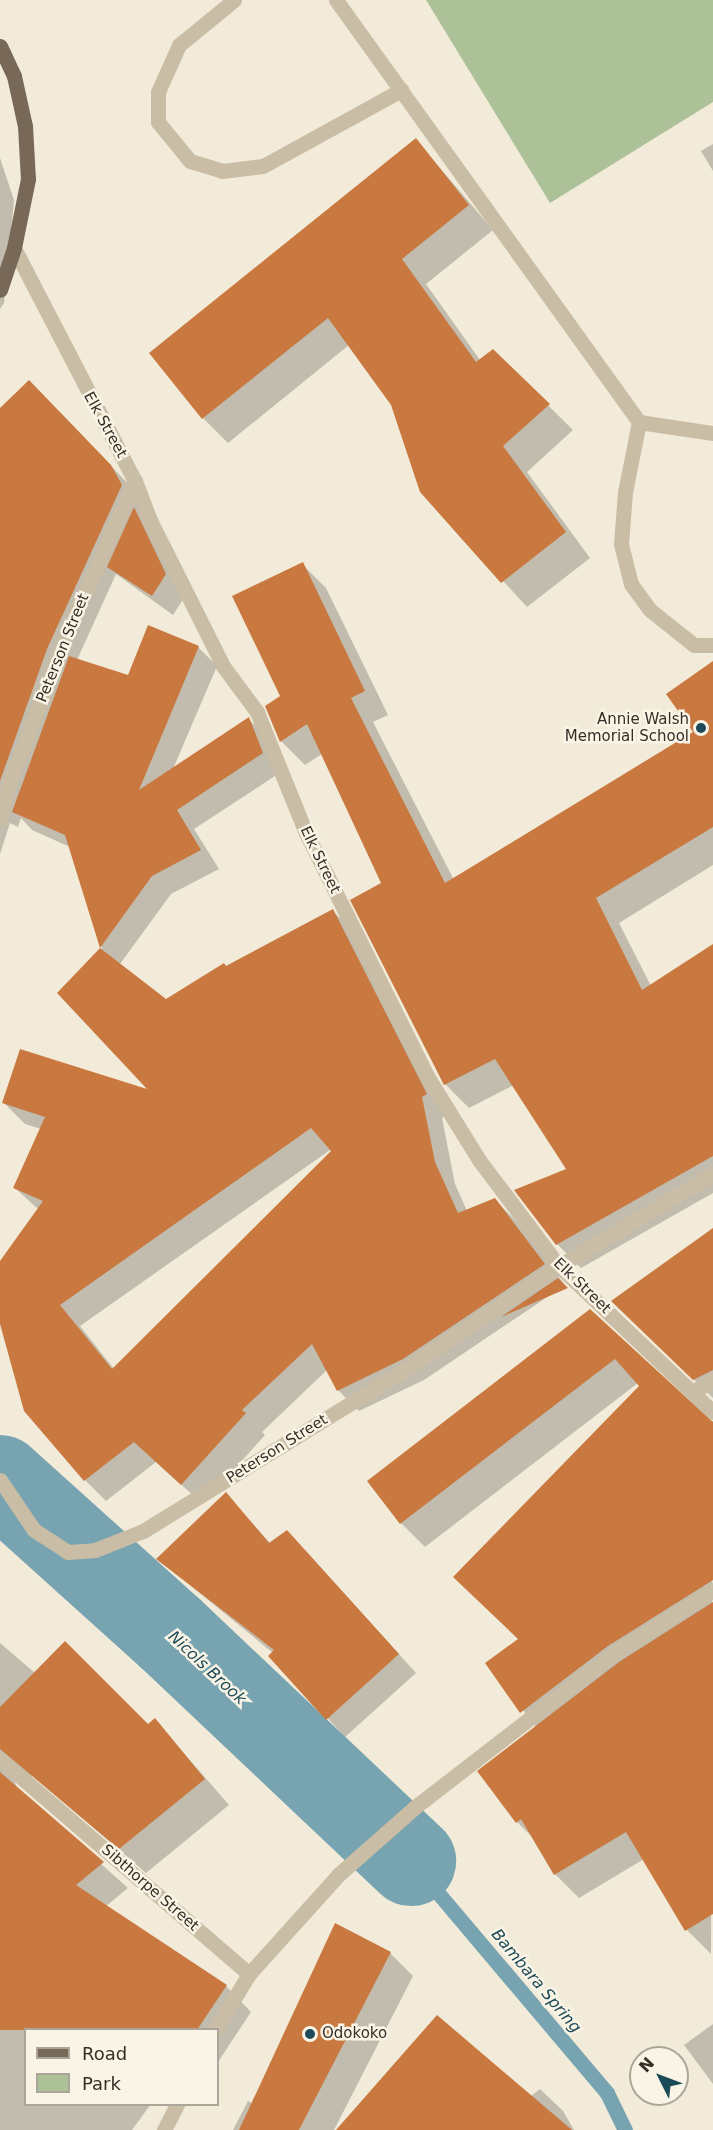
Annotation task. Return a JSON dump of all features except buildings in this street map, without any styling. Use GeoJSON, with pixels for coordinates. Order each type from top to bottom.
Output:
{"type":"FeatureCollection","features":[{"type":"Feature","properties":{"kind":"main road"},"geometry":{"type":"LineString","coordinates":[[0,46],[14,76],[25,126],[28,179],[14,248],[0,290]]}},
{"type":"Feature","properties":{"kind":"street"},"geometry":{"type":"LineString","coordinates":[[234,0],[179,45],[158,92],[158,122],[190,161],[222,171],[263,166],[401,90]]}},
{"type":"Feature","properties":{"kind":"street"},"geometry":{"type":"LineString","coordinates":[[336,0],[639,422],[713,433]]}},
{"type":"Feature","properties":{"kind":"street","name":"Elk Street"},"geometry":{"type":"LineString","coordinates":[[14,248],[135,481],[150,520],[223,666],[257,712],[306,833],[427,1076],[479,1160],[559,1266],[694,1391],[713,1412]]}},
{"type":"Feature","properties":{"kind":"street"},"geometry":{"type":"LineString","coordinates":[[639,422],[626,492],[621,544],[631,584],[650,610],[694,645],[713,645]]}},
{"type":"Feature","properties":{"kind":"street","name":"Peterson Street"},"geometry":{"type":"LineString","coordinates":[[0,819],[11,778],[72,621],[135,481]]}},
{"type":"Feature","properties":{"kind":"street","name":"Peterson Street"},"geometry":{"type":"LineString","coordinates":[[0,1480],[34,1530],[68,1552],[95,1550],[143,1531],[401,1372],[559,1266],[713,1174]]}},
{"type":"Feature","properties":{"kind":"street"},"geometry":{"type":"LineString","coordinates":[[694,1391],[713,1380]]}},
{"type":"Feature","properties":{"kind":"street"},"geometry":{"type":"LineString","coordinates":[[216,2028],[249,1974],[338,1875],[415,1807],[613,1654],[713,1590]]}},
{"type":"Feature","properties":{"kind":"street","name":"Sibthorpe Street"},"geometry":{"type":"LineString","coordinates":[[0,1759],[249,1974]]}},
{"type":"Feature","properties":{"kind":"street"},"geometry":{"type":"LineString","coordinates":[[164,2130],[176,2106]]}},
{"type":"Feature","properties":{"kind":"green space"},"geometry":{"type":"Polygon","coordinates":[[[426,0],[713,0],[713,102],[550,203],[426,0]]]}},
{"type":"Feature","properties":{"kind":"waterway","name":"Nicols Brook"},"geometry":{"type":"LineString","coordinates":[[0,1480],[170,1633],[411,1861]]}},
{"type":"Feature","properties":{"kind":"waterway","name":"Bambara Spring"},"geometry":{"type":"LineString","coordinates":[[411,1861],[607,2093],[625,2130]]}},
{"type":"Feature","properties":{"kind":"place","name":"Annie Walsh Memorial School"},"geometry":{"type":"Point","coordinates":[701,728]}},
{"type":"Feature","properties":{"kind":"place","name":"Odokoko"},"geometry":{"type":"Point","coordinates":[310,2034]}}]}
